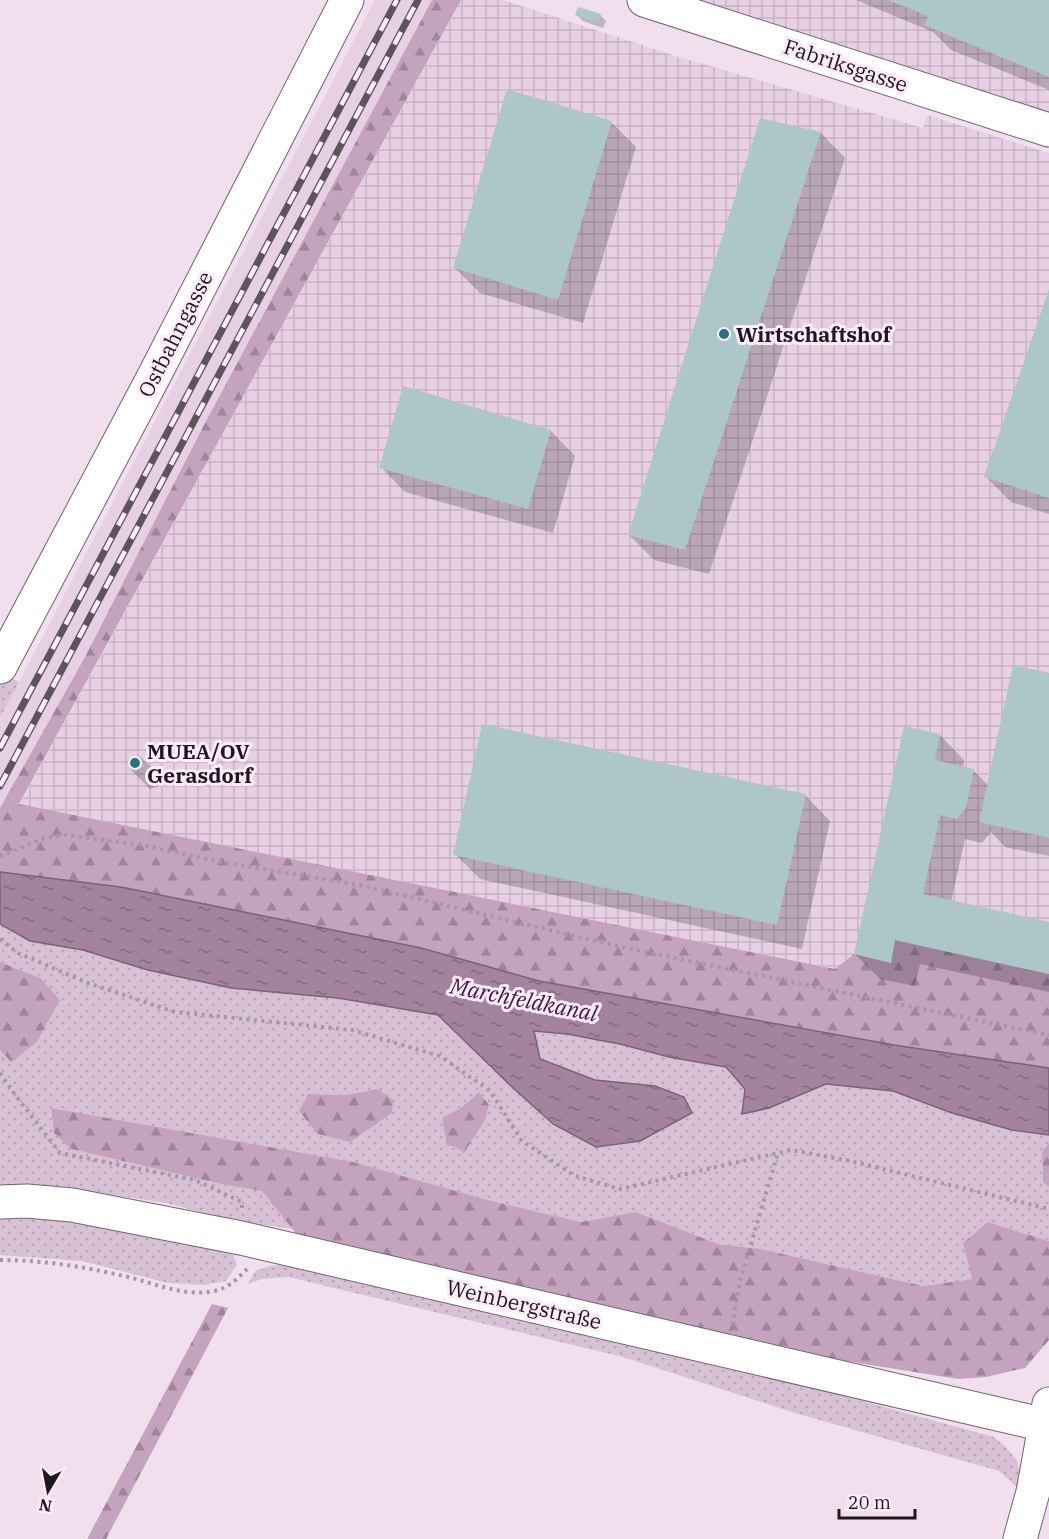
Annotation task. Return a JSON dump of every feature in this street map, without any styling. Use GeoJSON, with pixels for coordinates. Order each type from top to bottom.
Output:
{"type":"FeatureCollection","features":[{"type":"Feature","properties":{"kind":"street","name":"Ostbahngasse"},"geometry":{"type":"LineString","coordinates":[[0,666],[153,378],[347,0]]}},
{"type":"Feature","properties":{"kind":"street","name":"Fabriksgasse"},"geometry":{"type":"LineString","coordinates":[[644,0],[1049,130]]}},
{"type":"Feature","properties":{"kind":"street","name":"Weinbergstraße"},"geometry":{"type":"LineString","coordinates":[[0,1202],[27,1201],[72,1205],[248,1240],[732,1353],[1047,1415]]}},
{"type":"Feature","properties":{"kind":"street"},"geometry":{"type":"LineString","coordinates":[[1020,1539],[1033,1492],[1047,1415]]}},
{"type":"Feature","properties":{"kind":"path"},"geometry":{"type":"LineString","coordinates":[[0,856],[45,838],[66,835],[147,846],[211,860],[364,886],[616,946],[1049,1035]]}},
{"type":"Feature","properties":{"kind":"path"},"geometry":{"type":"LineString","coordinates":[[0,939],[18,953],[88,983],[175,1012],[352,1030],[440,1056],[490,1091],[522,1141],[575,1176],[620,1189],[791,1150],[846,1160],[1049,1209]]}},
{"type":"Feature","properties":{"kind":"path"},"geometry":{"type":"LineString","coordinates":[[0,1073],[60,1153],[195,1180],[242,1202],[248,1240],[247,1268],[233,1284],[214,1291],[184,1293],[83,1268],[24,1260],[0,1260]]}},
{"type":"Feature","properties":{"kind":"path"},"geometry":{"type":"LineString","coordinates":[[732,1353],[734,1312],[741,1277],[778,1153]]}},
{"type":"Feature","properties":{"kind":"shaded area"},"geometry":{"type":"Polygon","coordinates":[[[375,0],[432,0],[85,657],[0,808],[0,718],[375,0]]]}},
{"type":"Feature","properties":{"kind":"shaded area"},"geometry":{"type":"Polygon","coordinates":[[[461,0],[503,0],[676,56],[923,128],[927,115],[1049,153],[1049,1012],[19,805],[461,0]]]}},
{"type":"Feature","properties":{"kind":"shaded area"},"geometry":{"type":"Polygon","coordinates":[[[693,0],[1049,0],[1049,112],[693,0]]]}},
{"type":"Feature","properties":{"kind":"shaded area"},"geometry":{"type":"Polygon","coordinates":[[[0,672],[19,682],[0,718],[0,672]]]}},
{"type":"Feature","properties":{"kind":"shaded area"},"geometry":{"type":"Polygon","coordinates":[[[0,924],[30,941],[83,950],[148,970],[231,988],[338,998],[438,1015],[553,1124],[596,1147],[640,1141],[692,1113],[655,1086],[595,1080],[540,1059],[534,1031],[567,1034],[726,1067],[745,1089],[742,1113],[769,1108],[826,1084],[893,1091],[952,1113],[1012,1130],[1049,1135],[1049,1143],[1042,1153],[1043,1182],[1049,1187],[1049,1241],[988,1222],[973,1279],[923,1286],[761,1249],[718,1244],[636,1212],[581,1222],[484,1199],[51,1108],[54,1133],[71,1149],[221,1184],[262,1191],[292,1229],[236,1221],[166,1203],[48,1185],[0,1186],[0,1050],[11,1061],[37,1042],[60,1000],[41,978],[0,962],[0,924]],[[377,1089],[345,1095],[308,1094],[318,1134],[377,1089]],[[479,1093],[462,1107],[442,1118],[455,1147],[464,1152],[479,1093]]]}},
{"type":"Feature","properties":{"kind":"shaded area"},"geometry":{"type":"Polygon","coordinates":[[[21,1215],[106,1223],[233,1254],[237,1265],[226,1281],[204,1285],[168,1283],[82,1261],[0,1255],[0,1216],[21,1215]]]}},
{"type":"Feature","properties":{"kind":"shaded area"},"geometry":{"type":"Polygon","coordinates":[[[287,1264],[741,1368],[994,1437],[1011,1453],[1018,1465],[1020,1479],[1018,1488],[999,1471],[795,1413],[623,1357],[288,1277],[262,1279],[248,1284],[255,1271],[287,1264]]]}},
{"type":"Feature","properties":{"kind":"green space"},"geometry":{"type":"Polygon","coordinates":[[[432,0],[461,0],[19,804],[835,969],[854,954],[890,962],[895,940],[1049,974],[1049,1068],[894,1045],[539,981],[421,948],[121,887],[0,872],[0,808],[85,657],[204,425],[432,0]]]}},
{"type":"Feature","properties":{"kind":"green space"},"geometry":{"type":"Polygon","coordinates":[[[0,962],[41,978],[60,1000],[37,1042],[11,1062],[0,1050],[0,962]]]}},
{"type":"Feature","properties":{"kind":"green space"},"geometry":{"type":"Polygon","coordinates":[[[378,1089],[393,1100],[392,1113],[350,1142],[318,1134],[299,1111],[308,1094],[345,1095],[378,1089]]]}},
{"type":"Feature","properties":{"kind":"green space"},"geometry":{"type":"Polygon","coordinates":[[[479,1092],[489,1105],[485,1120],[464,1153],[447,1145],[442,1118],[462,1107],[479,1092]]]}},
{"type":"Feature","properties":{"kind":"green space"},"geometry":{"type":"Polygon","coordinates":[[[51,1108],[353,1162],[484,1199],[581,1222],[636,1212],[718,1244],[761,1249],[923,1286],[972,1279],[963,1243],[988,1222],[1049,1241],[1049,1340],[1025,1368],[986,1377],[958,1379],[802,1354],[305,1245],[262,1191],[221,1184],[71,1149],[54,1133],[51,1108]]]}},
{"type":"Feature","properties":{"kind":"green space"},"geometry":{"type":"Polygon","coordinates":[[[1049,1143],[1049,1187],[1043,1182],[1042,1152],[1049,1143]]]}},
{"type":"Feature","properties":{"kind":"green space"},"geometry":{"type":"Polygon","coordinates":[[[212,1304],[228,1308],[106,1539],[87,1539],[212,1304]]]}},
{"type":"Feature","properties":{"kind":"water","name":"Marchfeldkanal"},"geometry":{"type":"Polygon","coordinates":[[[0,872],[121,887],[421,948],[539,981],[894,1045],[1049,1068],[1049,1135],[1012,1130],[952,1113],[893,1091],[826,1084],[769,1108],[742,1114],[745,1089],[726,1067],[567,1034],[534,1031],[540,1059],[595,1080],[655,1086],[684,1097],[692,1113],[640,1141],[596,1147],[553,1124],[438,1015],[338,998],[231,988],[148,970],[83,950],[30,941],[0,924],[0,872]]]}},
{"type":"Feature","properties":{"kind":"building"},"geometry":{"type":"Polygon","coordinates":[[[888,0],[1049,0],[1049,77],[924,25],[928,16],[888,0]]]}},
{"type":"Feature","properties":{"kind":"building"},"geometry":{"type":"Polygon","coordinates":[[[578,7],[601,14],[598,23],[575,15],[578,7]]]}},
{"type":"Feature","properties":{"kind":"building"},"geometry":{"type":"Polygon","coordinates":[[[507,89],[612,121],[558,300],[453,268],[507,89]]]}},
{"type":"Feature","properties":{"kind":"building","name":"Wirtschaftshof"},"geometry":{"type":"Polygon","coordinates":[[[760,118],[821,132],[685,550],[628,535],[760,118]]]}},
{"type":"Feature","properties":{"kind":"building"},"geometry":{"type":"Polygon","coordinates":[[[1049,289],[1049,498],[984,477],[1049,289]]]}},
{"type":"Feature","properties":{"kind":"building"},"geometry":{"type":"Polygon","coordinates":[[[403,386],[551,430],[528,509],[379,468],[403,386]]]}},
{"type":"Feature","properties":{"kind":"building"},"geometry":{"type":"Polygon","coordinates":[[[1013,665],[1049,673],[1049,838],[979,822],[1013,665]]]}},
{"type":"Feature","properties":{"kind":"building"},"geometry":{"type":"Polygon","coordinates":[[[482,724],[806,794],[777,925],[453,855],[482,724]]]}},
{"type":"Feature","properties":{"kind":"building"},"geometry":{"type":"Polygon","coordinates":[[[904,726],[940,734],[935,760],[974,769],[966,808],[957,819],[940,815],[923,894],[1049,922],[1049,974],[895,940],[891,963],[854,954],[904,726]]]}},
{"type":"Feature","properties":{"kind":"building","name":"MUEA/OV Gerasdorf"},"geometry":{"type":"Polygon","coordinates":[[[141,756],[144,767],[130,770],[127,760],[141,756]]]}},
{"type":"Feature","properties":{"kind":"railway"},"geometry":{"type":"LineString","coordinates":[[0,748],[397,0]]}},
{"type":"Feature","properties":{"kind":"railway"},"geometry":{"type":"LineString","coordinates":[[0,786],[418,0]]}},
{"type":"Feature","properties":{"kind":"place","name":"Wirtschaftshof"},"geometry":{"type":"Point","coordinates":[724,334]}},
{"type":"Feature","properties":{"kind":"place","name":"MUEA/OV Gerasdorf"},"geometry":{"type":"Point","coordinates":[135,763]}}]}
